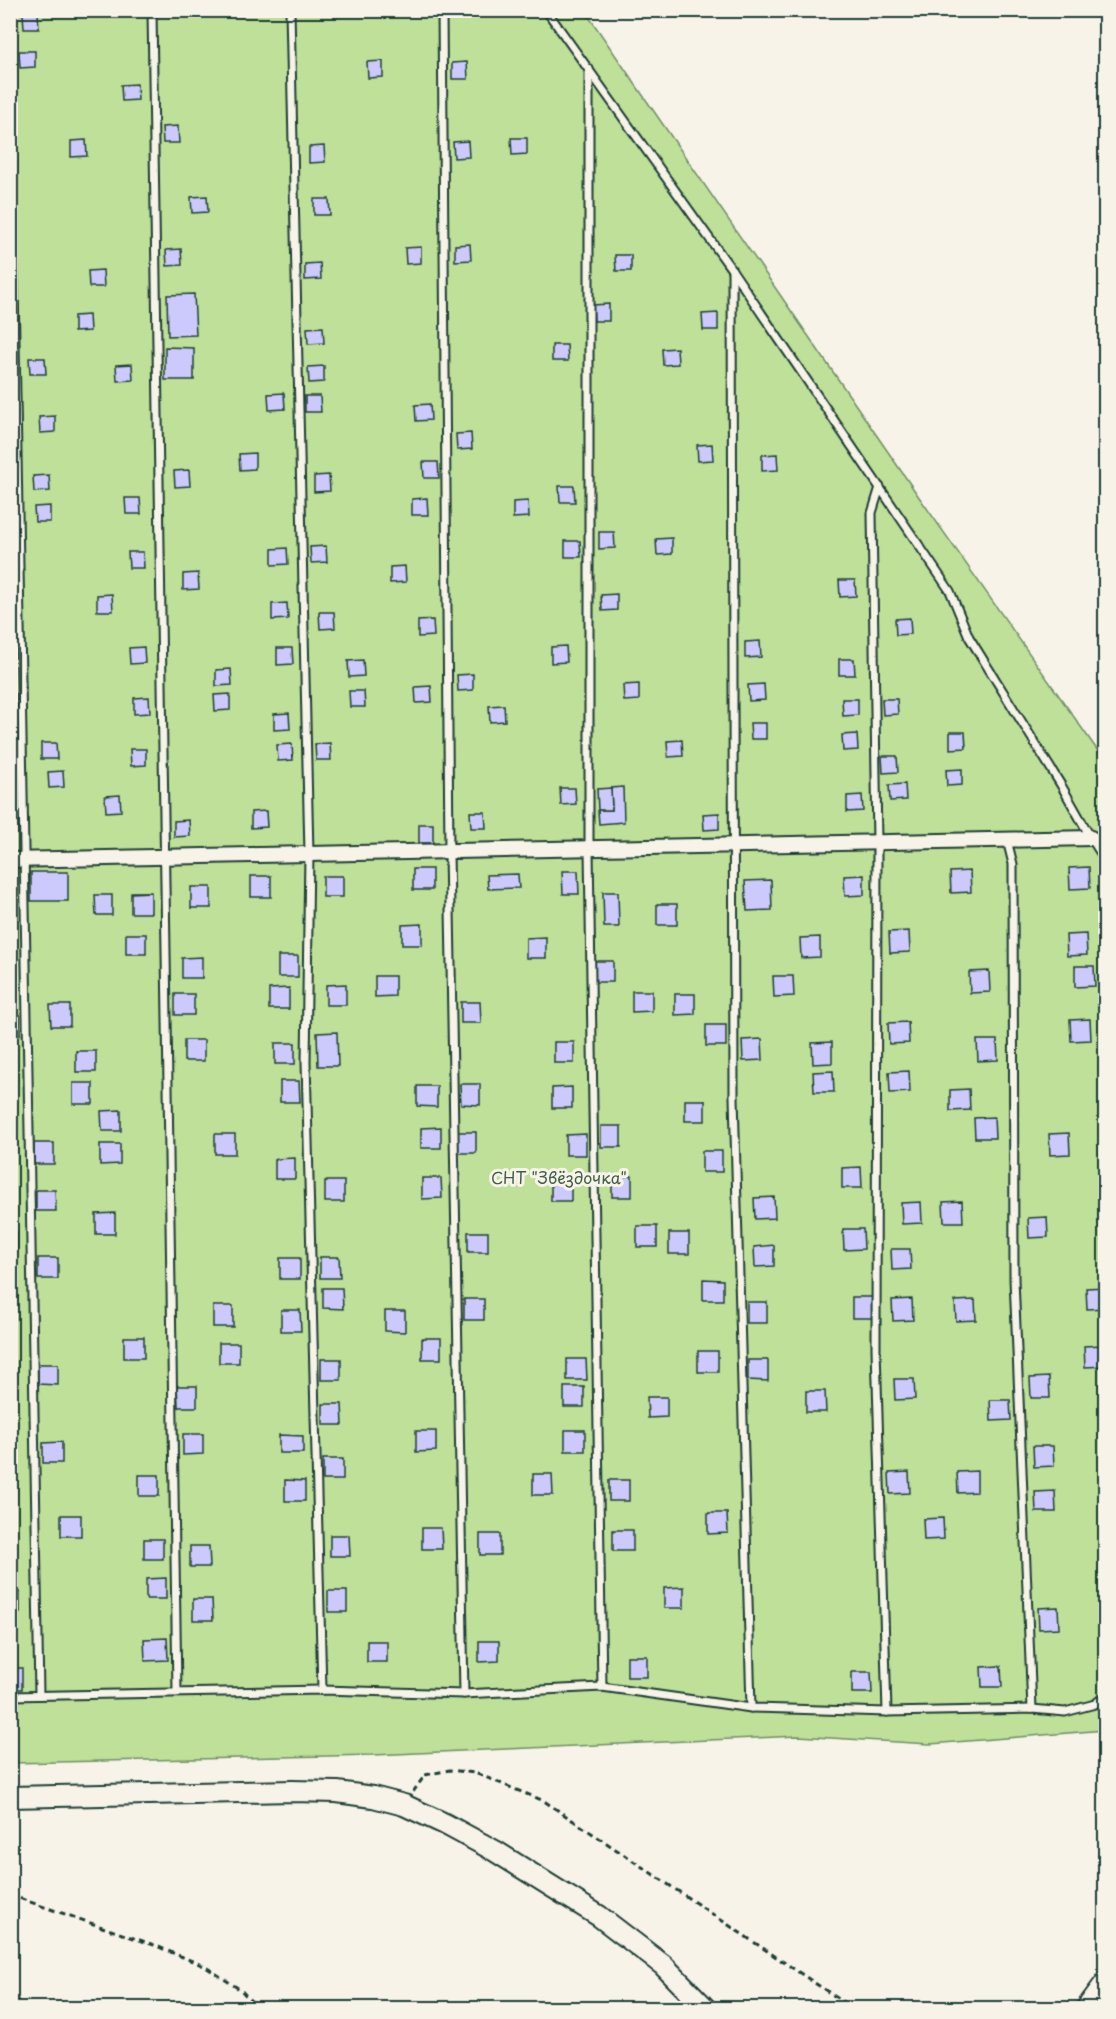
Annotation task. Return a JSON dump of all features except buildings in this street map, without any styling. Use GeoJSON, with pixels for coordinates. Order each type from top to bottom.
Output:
{"type":"FeatureCollection","features":[{"type":"Feature","properties":{"kind":"street"},"geometry":{"type":"LineString","coordinates":[[10,860],[1091,838]]}},
{"type":"Feature","properties":{"kind":"street"},"geometry":{"type":"LineString","coordinates":[[10,1797],[304,1791],[337,1792],[373,1797],[404,1805],[495,1851],[599,1916],[663,1965],[705,2008]]}},
{"type":"Feature","properties":{"kind":"street"},"geometry":{"type":"LineString","coordinates":[[1083,2008],[1106,1977]]}},
{"type":"Feature","properties":{"kind":"lane"},"geometry":{"type":"LineString","coordinates":[[152,10],[177,1692]]}},
{"type":"Feature","properties":{"kind":"lane"},"geometry":{"type":"LineString","coordinates":[[290,10],[309,854],[306,1062],[322,1690]]}},
{"type":"Feature","properties":{"kind":"lane"},"geometry":{"type":"LineString","coordinates":[[442,10],[449,852],[464,1694]]}},
{"type":"Feature","properties":{"kind":"lane"},"geometry":{"type":"LineString","coordinates":[[546,10],[732,270],[950,591],[969,637],[1102,855],[1106,892]]}},
{"type":"Feature","properties":{"kind":"lane"},"geometry":{"type":"LineString","coordinates":[[10,60],[39,1695]]}},
{"type":"Feature","properties":{"kind":"lane"},"geometry":{"type":"LineString","coordinates":[[589,69],[589,850],[602,1687]]}},
{"type":"Feature","properties":{"kind":"lane"},"geometry":{"type":"LineString","coordinates":[[732,270],[734,1097],[751,1708]]}},
{"type":"Feature","properties":{"kind":"lane"},"geometry":{"type":"LineString","coordinates":[[880,488],[872,513],[877,843],[876,1349],[886,1712]]}},
{"type":"Feature","properties":{"kind":"lane"},"geometry":{"type":"LineString","coordinates":[[1091,838],[1106,842]]}},
{"type":"Feature","properties":{"kind":"lane"},"geometry":{"type":"LineString","coordinates":[[1007,840],[1013,864],[1014,1279],[1032,1709]]}},
{"type":"Feature","properties":{"kind":"lane"},"geometry":{"type":"LineString","coordinates":[[10,1696],[322,1690],[464,1694],[602,1687],[751,1708],[886,1712],[1032,1709],[1065,1712],[1095,1704],[1106,1695]]}},
{"type":"Feature","properties":{"kind":"path"},"geometry":{"type":"LineString","coordinates":[[404,1805],[425,1775],[450,1770],[475,1773],[544,1802],[852,2008]]}},
{"type":"Feature","properties":{"kind":"path"},"geometry":{"type":"LineString","coordinates":[[10,1895],[154,1945],[204,1966],[241,1990],[257,2008]]}},
{"type":"Feature","properties":{"kind":"green space","name":"СНТ \"Звёздочка\""},"geometry":{"type":"Polygon","coordinates":[[[10,11],[585,11],[919,497],[1105,761],[1105,1730],[930,1744],[798,1736],[373,1755],[11,1763],[10,11]]]}}]}
